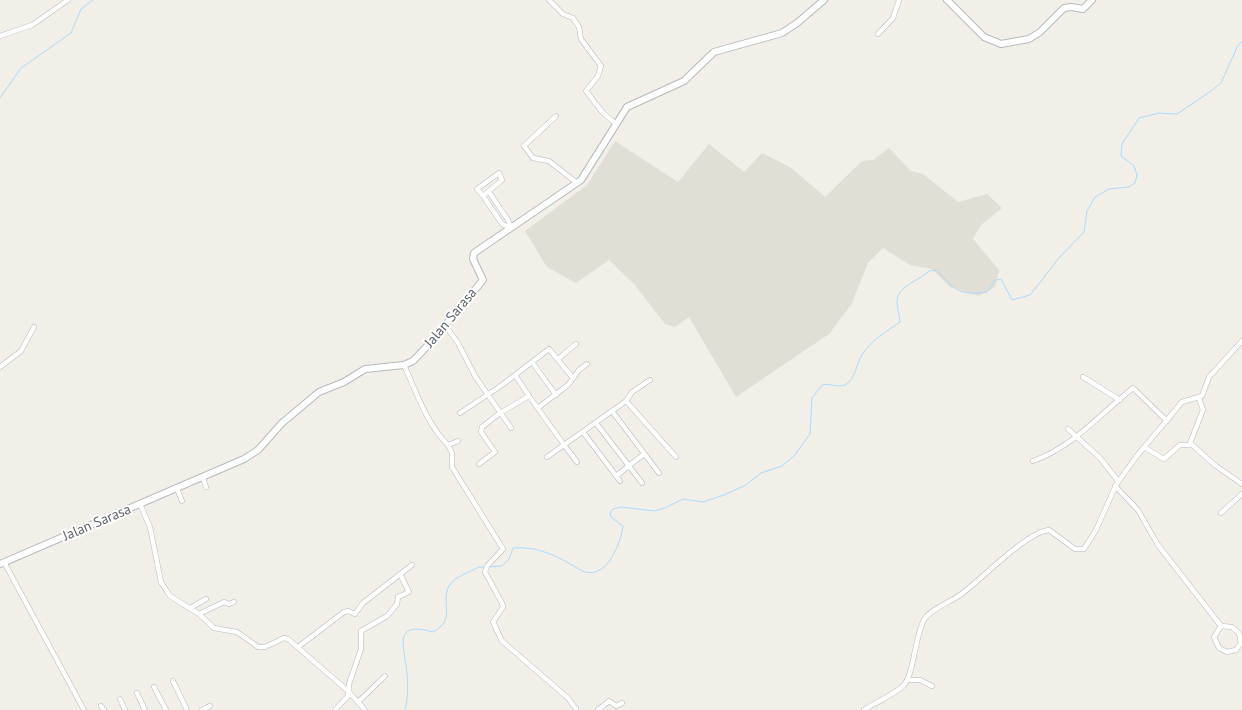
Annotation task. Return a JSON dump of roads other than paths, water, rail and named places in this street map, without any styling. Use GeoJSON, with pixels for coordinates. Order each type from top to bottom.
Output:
{"type":"FeatureCollection","features":[{"type":"Feature","properties":{"kind":"street"},"geometry":{"type":"LineString","coordinates":[[0,36],[32,25],[68,0]]}},
{"type":"Feature","properties":{"kind":"street"},"geometry":{"type":"LineString","coordinates":[[549,0],[563,14],[573,18],[579,26],[580,40],[601,66],[598,76],[586,91],[603,113],[615,123]]}},
{"type":"Feature","properties":{"kind":"street","name":"Jalan Sarasa"},"geometry":{"type":"LineString","coordinates":[[2,563],[203,478],[258,450],[282,423],[319,392],[344,382],[364,369],[404,364],[418,357],[483,280],[474,262],[473,255],[577,183],[589,170],[615,123],[627,107],[679,85],[714,52],[782,33],[824,0]]}},
{"type":"Feature","properties":{"kind":"street"},"geometry":{"type":"LineString","coordinates":[[878,34],[893,18],[899,0]]}},
{"type":"Feature","properties":{"kind":"street"},"geometry":{"type":"LineString","coordinates":[[947,0],[984,37],[1001,44],[1029,39],[1040,32],[1062,10],[1071,7],[1084,9],[1092,0]]}},
{"type":"Feature","properties":{"kind":"street"},"geometry":{"type":"LineString","coordinates":[[556,116],[524,146],[533,158],[549,161],[577,183]]}},
{"type":"Feature","properties":{"kind":"street"},"geometry":{"type":"LineString","coordinates":[[483,196],[502,180],[499,173],[477,190],[502,224],[510,228]]}},
{"type":"Feature","properties":{"kind":"street"},"geometry":{"type":"LineString","coordinates":[[489,192],[508,220],[510,228]]}},
{"type":"Feature","properties":{"kind":"street"},"geometry":{"type":"LineString","coordinates":[[445,325],[458,343],[475,376],[511,428]]}},
{"type":"Feature","properties":{"kind":"street"},"geometry":{"type":"LineString","coordinates":[[0,367],[21,351],[34,327]]}},
{"type":"Feature","properties":{"kind":"street"},"geometry":{"type":"LineString","coordinates":[[1191,445],[1190,440],[1202,410],[1199,398],[1209,377],[1242,341]]}},
{"type":"Feature","properties":{"kind":"street"},"geometry":{"type":"LineString","coordinates":[[558,358],[576,344]]}},
{"type":"Feature","properties":{"kind":"street"},"geometry":{"type":"LineString","coordinates":[[460,413],[549,349],[573,378]]}},
{"type":"Feature","properties":{"kind":"street"},"geometry":{"type":"LineString","coordinates":[[532,362],[556,395]]}},
{"type":"Feature","properties":{"kind":"street"},"geometry":{"type":"LineString","coordinates":[[404,364],[423,406],[452,453],[452,467],[503,549],[487,566],[485,572],[503,607],[492,622],[496,632],[502,641],[568,698],[575,710]]}},
{"type":"Feature","properties":{"kind":"street"},"geometry":{"type":"LineString","coordinates":[[538,408],[556,395],[587,364]]}},
{"type":"Feature","properties":{"kind":"street"},"geometry":{"type":"LineString","coordinates":[[515,375],[576,462]]}},
{"type":"Feature","properties":{"kind":"street"},"geometry":{"type":"LineString","coordinates":[[1083,377],[1120,400]]}},
{"type":"Feature","properties":{"kind":"street"},"geometry":{"type":"LineString","coordinates":[[547,457],[626,401],[632,392],[650,380]]}},
{"type":"Feature","properties":{"kind":"street"},"geometry":{"type":"LineString","coordinates":[[1033,461],[1056,451],[1077,436],[1134,388],[1167,421]]}},
{"type":"Feature","properties":{"kind":"street"},"geometry":{"type":"LineString","coordinates":[[479,464],[495,452],[481,429],[500,413],[529,396]]}},
{"type":"Feature","properties":{"kind":"street"},"geometry":{"type":"LineString","coordinates":[[864,710],[902,687],[907,680],[917,650],[919,629],[927,616],[961,595],[991,568],[1042,531],[1048,530],[1075,549],[1084,549],[1096,530],[1118,481],[1184,399],[1199,398]]}},
{"type":"Feature","properties":{"kind":"street"},"geometry":{"type":"LineString","coordinates":[[626,401],[676,457]]}},
{"type":"Feature","properties":{"kind":"street"},"geometry":{"type":"LineString","coordinates":[[612,411],[658,473]]}},
{"type":"Feature","properties":{"kind":"street"},"geometry":{"type":"LineString","coordinates":[[596,423],[642,483]]}},
{"type":"Feature","properties":{"kind":"street"},"geometry":{"type":"LineString","coordinates":[[1068,428],[1100,458],[1118,481]]}},
{"type":"Feature","properties":{"kind":"street"},"geometry":{"type":"LineString","coordinates":[[584,432],[620,481]]}},
{"type":"Feature","properties":{"kind":"street"},"geometry":{"type":"LineString","coordinates":[[448,445],[458,441]]}},
{"type":"Feature","properties":{"kind":"street"},"geometry":{"type":"LineString","coordinates":[[1144,447],[1164,459],[1180,445],[1191,445],[1242,484]]}},
{"type":"Feature","properties":{"kind":"street"},"geometry":{"type":"LineString","coordinates":[[616,476],[644,454]]}},
{"type":"Feature","properties":{"kind":"street"},"geometry":{"type":"LineString","coordinates":[[203,478],[206,487]]}},
{"type":"Feature","properties":{"kind":"street"},"geometry":{"type":"LineString","coordinates":[[1115,486],[1138,510],[1158,545],[1221,626],[1232,627],[1239,633],[1240,643],[1236,650],[1227,652],[1219,648],[1214,637],[1221,626]]}},
{"type":"Feature","properties":{"kind":"street"},"geometry":{"type":"LineString","coordinates":[[177,489],[182,501]]}},
{"type":"Feature","properties":{"kind":"street"},"geometry":{"type":"LineString","coordinates":[[1221,513],[1242,494]]}},
{"type":"Feature","properties":{"kind":"street"},"geometry":{"type":"LineString","coordinates":[[140,504],[150,527],[161,582],[170,596],[199,614],[214,628],[237,632],[258,647],[265,647],[286,638],[348,691],[365,710]]}},
{"type":"Feature","properties":{"kind":"street"},"geometry":{"type":"LineString","coordinates":[[2,563],[84,710]]}},
{"type":"Feature","properties":{"kind":"street"},"geometry":{"type":"LineString","coordinates":[[298,647],[344,612],[348,611],[354,614],[363,603],[412,565]]}},
{"type":"Feature","properties":{"kind":"street"},"geometry":{"type":"LineString","coordinates":[[334,710],[347,699],[361,649],[361,631],[387,616],[396,604],[398,597],[409,592],[400,574]]}},
{"type":"Feature","properties":{"kind":"street"},"geometry":{"type":"LineString","coordinates":[[190,608],[206,599]]}},
{"type":"Feature","properties":{"kind":"street"},"geometry":{"type":"LineString","coordinates":[[199,614],[224,602],[229,604],[234,602]]}},
{"type":"Feature","properties":{"kind":"street"},"geometry":{"type":"LineString","coordinates":[[1236,650],[1242,655]]}},
{"type":"Feature","properties":{"kind":"street"},"geometry":{"type":"LineString","coordinates":[[358,702],[385,676]]}},
{"type":"Feature","properties":{"kind":"street"},"geometry":{"type":"LineString","coordinates":[[907,680],[920,680],[932,686]]}},
{"type":"Feature","properties":{"kind":"street"},"geometry":{"type":"LineString","coordinates":[[173,681],[187,710]]}},
{"type":"Feature","properties":{"kind":"street"},"geometry":{"type":"LineString","coordinates":[[154,687],[166,710]]}},
{"type":"Feature","properties":{"kind":"street"},"geometry":{"type":"LineString","coordinates":[[137,693],[146,710]]}},
{"type":"Feature","properties":{"kind":"street"},"geometry":{"type":"LineString","coordinates":[[120,699],[125,710]]}},
{"type":"Feature","properties":{"kind":"street"},"geometry":{"type":"LineString","coordinates":[[598,710],[609,701],[616,706],[622,703]]}},
{"type":"Feature","properties":{"kind":"waterway"},"geometry":{"type":"LineString","coordinates":[[0,98],[21,68],[71,33],[81,9],[93,0]]}},
{"type":"Feature","properties":{"kind":"waterway"},"geometry":{"type":"LineString","coordinates":[[488,567],[502,566],[509,559],[513,548],[529,548],[558,557],[583,571],[593,572],[600,570],[612,557],[623,526],[611,517],[610,513],[613,509],[621,507],[654,511],[683,499],[703,502],[746,485],[761,473],[782,466],[794,456],[810,434],[812,398],[822,385],[842,386],[849,382],[870,344],[900,322],[897,303],[900,292],[929,271],[937,270],[953,287],[963,292],[987,292],[996,280],[1001,279],[1012,300],[1030,295],[1059,258],[1084,232],[1087,211],[1095,197],[1109,189],[1129,187],[1135,183],[1137,175],[1134,166],[1121,156],[1122,144],[1139,118],[1159,113],[1177,114],[1211,91],[1221,83],[1238,45],[1242,42]]}},
{"type":"Feature","properties":{"kind":"waterway"},"geometry":{"type":"LineString","coordinates":[[405,710],[408,683],[403,646],[406,633],[411,630],[420,629],[433,632],[440,627],[446,616],[447,592],[451,583],[462,575],[479,567],[484,567]]}}]}
